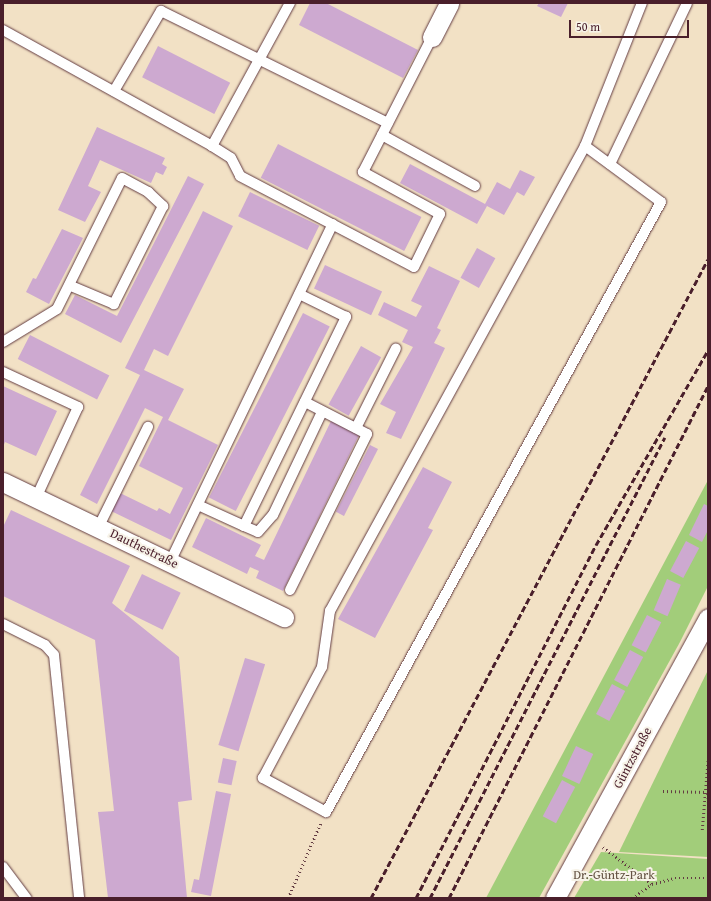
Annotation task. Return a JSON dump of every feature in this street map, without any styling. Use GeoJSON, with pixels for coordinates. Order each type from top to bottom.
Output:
{"type":"FeatureCollection","features":[{"type":"Feature","properties":{"kind":"street"},"geometry":{"type":"LineString","coordinates":[[432,37],[449,3]]}},
{"type":"Feature","properties":{"kind":"street","name":"Dauthestraße"},"geometry":{"type":"LineString","coordinates":[[3,483],[284,617]]}},
{"type":"Feature","properties":{"kind":"street","name":"Güntzstraße"},"geometry":{"type":"LineString","coordinates":[[555,898],[590,838],[708,618]]}},
{"type":"Feature","properties":{"kind":"lane"},"geometry":{"type":"LineString","coordinates":[[212,146],[290,3]]}},
{"type":"Feature","properties":{"kind":"lane"},"geometry":{"type":"LineString","coordinates":[[586,146],[661,202],[326,812],[263,778],[322,667],[330,611],[586,146],[642,3]]}},
{"type":"Feature","properties":{"kind":"lane"},"geometry":{"type":"LineString","coordinates":[[610,164],[688,3]]}},
{"type":"Feature","properties":{"kind":"lane"},"geometry":{"type":"LineString","coordinates":[[114,91],[161,11],[258,61],[388,123]]}},
{"type":"Feature","properties":{"kind":"lane"},"geometry":{"type":"LineString","coordinates":[[3,30],[212,146],[231,158],[240,176],[414,267],[440,214],[363,172],[432,37]]}},
{"type":"Feature","properties":{"kind":"lane"},"geometry":{"type":"LineString","coordinates":[[382,135],[475,186]]}},
{"type":"Feature","properties":{"kind":"lane"},"geometry":{"type":"LineString","coordinates":[[3,342],[57,309],[71,286],[122,178],[148,192],[163,206],[114,304],[71,286]]}},
{"type":"Feature","properties":{"kind":"lane"},"geometry":{"type":"LineString","coordinates":[[170,562],[333,224]]}},
{"type":"Feature","properties":{"kind":"lane"},"geometry":{"type":"LineString","coordinates":[[244,526],[346,317],[299,294]]}},
{"type":"Feature","properties":{"kind":"lane"},"geometry":{"type":"LineString","coordinates":[[356,428],[396,348]]}},
{"type":"Feature","properties":{"kind":"lane"},"geometry":{"type":"LineString","coordinates":[[3,372],[78,407],[36,498]]}},
{"type":"Feature","properties":{"kind":"lane"},"geometry":{"type":"LineString","coordinates":[[290,590],[367,434],[305,402]]}},
{"type":"Feature","properties":{"kind":"lane"},"geometry":{"type":"LineString","coordinates":[[198,505],[258,532],[273,515],[322,412]]}},
{"type":"Feature","properties":{"kind":"lane"},"geometry":{"type":"LineString","coordinates":[[98,528],[148,427]]}},
{"type":"Feature","properties":{"kind":"lane"},"geometry":{"type":"LineString","coordinates":[[3,624],[45,644],[54,655],[79,898]]}},
{"type":"Feature","properties":{"kind":"lane"},"geometry":{"type":"LineString","coordinates":[[3,867],[7,884],[26,898]]}},
{"type":"Feature","properties":{"kind":"path"},"geometry":{"type":"LineString","coordinates":[[702,830],[704,792],[708,759]]}},
{"type":"Feature","properties":{"kind":"path"},"geometry":{"type":"LineString","coordinates":[[663,790],[708,792]]}},
{"type":"Feature","properties":{"kind":"path"},"geometry":{"type":"LineString","coordinates":[[288,898],[326,812]]}},
{"type":"Feature","properties":{"kind":"path"},"geometry":{"type":"LineString","coordinates":[[590,838],[652,884]]}},
{"type":"Feature","properties":{"kind":"path"},"geometry":{"type":"LineString","coordinates":[[632,898],[652,884],[675,878],[708,878]]}},
{"type":"Feature","properties":{"kind":"green space"},"geometry":{"type":"Polygon","coordinates":[[[708,480],[708,586],[680,642],[539,898],[486,898],[708,480]]]}},
{"type":"Feature","properties":{"kind":"green space"},"geometry":{"type":"Polygon","coordinates":[[[708,670],[708,857],[619,852],[708,670]]]}},
{"type":"Feature","properties":{"kind":"green space","name":"Dr.-Güntz-Park"},"geometry":{"type":"Polygon","coordinates":[[[601,852],[708,859],[708,898],[574,898],[601,852]]]}},
{"type":"Feature","properties":{"kind":"building"},"geometry":{"type":"Polygon","coordinates":[[[310,3],[326,3],[418,50],[403,78],[299,25],[310,3]]]}},
{"type":"Feature","properties":{"kind":"building"},"geometry":{"type":"Polygon","coordinates":[[[539,3],[568,3],[561,17],[537,6],[539,3]]]}},
{"type":"Feature","properties":{"kind":"building"},"geometry":{"type":"Polygon","coordinates":[[[158,46],[230,83],[214,114],[142,77],[158,46]]]}},
{"type":"Feature","properties":{"kind":"building"},"geometry":{"type":"Polygon","coordinates":[[[97,127],[165,158],[162,164],[167,167],[163,175],[156,172],[151,183],[100,160],[88,186],[101,192],[85,222],[58,210],[97,127]]]}},
{"type":"Feature","properties":{"kind":"building"},"geometry":{"type":"Polygon","coordinates":[[[278,144],[421,217],[404,251],[261,178],[278,144]]]}},
{"type":"Feature","properties":{"kind":"building"},"geometry":{"type":"Polygon","coordinates":[[[410,164],[485,204],[497,182],[510,189],[520,170],[535,177],[524,196],[517,192],[504,215],[487,206],[477,224],[400,183],[410,164]]]}},
{"type":"Feature","properties":{"kind":"building"},"geometry":{"type":"Polygon","coordinates":[[[188,176],[204,184],[121,343],[65,314],[75,295],[117,316],[188,176]]]}},
{"type":"Feature","properties":{"kind":"building"},"geometry":{"type":"Polygon","coordinates":[[[250,192],[319,226],[307,250],[238,216],[250,192]]]}},
{"type":"Feature","properties":{"kind":"building"},"geometry":{"type":"Polygon","coordinates":[[[203,211],[233,226],[168,356],[154,349],[144,370],[184,389],[168,420],[218,445],[171,540],[111,511],[120,493],[157,511],[159,508],[170,514],[183,488],[139,466],[163,417],[145,408],[97,504],[80,495],[140,375],[125,368],[203,211]]]}},
{"type":"Feature","properties":{"kind":"building"},"geometry":{"type":"Polygon","coordinates":[[[62,229],[83,238],[49,304],[26,292],[33,278],[36,279],[62,229]]]}},
{"type":"Feature","properties":{"kind":"building"},"geometry":{"type":"Polygon","coordinates":[[[477,248],[495,258],[479,288],[461,278],[477,248]]]}},
{"type":"Feature","properties":{"kind":"building"},"geometry":{"type":"Polygon","coordinates":[[[325,265],[382,292],[371,315],[314,289],[325,265]]]}},
{"type":"Feature","properties":{"kind":"building"},"geometry":{"type":"Polygon","coordinates":[[[429,266],[460,281],[437,328],[441,330],[434,343],[445,348],[401,439],[386,433],[396,412],[380,404],[413,347],[402,342],[408,330],[378,315],[384,302],[416,317],[422,306],[411,301],[429,266]]]}},
{"type":"Feature","properties":{"kind":"building"},"geometry":{"type":"Polygon","coordinates":[[[303,313],[330,327],[236,511],[209,497],[303,313]]]}},
{"type":"Feature","properties":{"kind":"building"},"geometry":{"type":"Polygon","coordinates":[[[30,335],[109,375],[97,399],[18,359],[30,335]]]}},
{"type":"Feature","properties":{"kind":"building"},"geometry":{"type":"Polygon","coordinates":[[[361,346],[381,357],[349,416],[329,405],[361,346]]]}},
{"type":"Feature","properties":{"kind":"building"},"geometry":{"type":"Polygon","coordinates":[[[3,386],[57,411],[36,456],[5,442],[3,447],[3,386]]]}},
{"type":"Feature","properties":{"kind":"building"},"geometry":{"type":"Polygon","coordinates":[[[331,421],[359,435],[283,591],[256,578],[259,571],[250,567],[247,574],[192,547],[206,518],[261,545],[255,556],[264,560],[331,421]]]}},
{"type":"Feature","properties":{"kind":"building"},"geometry":{"type":"Polygon","coordinates":[[[370,445],[378,449],[344,516],[336,512],[370,445]]]}},
{"type":"Feature","properties":{"kind":"building"},"geometry":{"type":"Polygon","coordinates":[[[423,467],[452,482],[428,528],[433,530],[375,638],[338,619],[423,467]]]}},
{"type":"Feature","properties":{"kind":"building"},"geometry":{"type":"Polygon","coordinates":[[[704,504],[708,506],[708,530],[702,542],[689,535],[704,504]]]}},
{"type":"Feature","properties":{"kind":"building"},"geometry":{"type":"Polygon","coordinates":[[[11,510],[130,566],[112,603],[179,657],[192,800],[178,802],[187,898],[108,898],[98,812],[114,811],[95,640],[3,596],[3,527],[11,510]]]}},
{"type":"Feature","properties":{"kind":"building"},"geometry":{"type":"Polygon","coordinates":[[[686,541],[699,548],[683,578],[670,571],[686,541]]]}},
{"type":"Feature","properties":{"kind":"building"},"geometry":{"type":"Polygon","coordinates":[[[142,574],[181,593],[163,630],[124,611],[142,574]]]}},
{"type":"Feature","properties":{"kind":"building"},"geometry":{"type":"Polygon","coordinates":[[[667,579],[681,585],[668,616],[654,610],[667,579]]]}},
{"type":"Feature","properties":{"kind":"building"},"geometry":{"type":"Polygon","coordinates":[[[647,615],[661,622],[646,653],[632,645],[647,615]]]}},
{"type":"Feature","properties":{"kind":"building"},"geometry":{"type":"Polygon","coordinates":[[[630,650],[643,657],[627,687],[614,680],[630,650]]]}},
{"type":"Feature","properties":{"kind":"building"},"geometry":{"type":"Polygon","coordinates":[[[245,658],[265,664],[238,751],[218,745],[245,658]]]}},
{"type":"Feature","properties":{"kind":"building"},"geometry":{"type":"Polygon","coordinates":[[[612,684],[625,691],[609,721],[596,714],[612,684]]]}},
{"type":"Feature","properties":{"kind":"building"},"geometry":{"type":"Polygon","coordinates":[[[576,746],[593,754],[579,784],[562,776],[576,746]]]}},
{"type":"Feature","properties":{"kind":"building"},"geometry":{"type":"Polygon","coordinates":[[[223,758],[237,761],[231,785],[218,782],[223,758]]]}},
{"type":"Feature","properties":{"kind":"building"},"geometry":{"type":"Polygon","coordinates":[[[562,780],[575,787],[556,823],[543,816],[562,780]]]}},
{"type":"Feature","properties":{"kind":"building"},"geometry":{"type":"Polygon","coordinates":[[[216,791],[231,794],[211,896],[191,892],[194,879],[199,880],[216,791]]]}},
{"type":"Feature","properties":{"kind":"railway"},"geometry":{"type":"LineString","coordinates":[[371,898],[708,259]]}},
{"type":"Feature","properties":{"kind":"railway"},"geometry":{"type":"LineString","coordinates":[[416,898],[596,545],[708,350]]}},
{"type":"Feature","properties":{"kind":"railway"},"geometry":{"type":"LineString","coordinates":[[449,898],[708,386]]}},
{"type":"Feature","properties":{"kind":"railway"},"geometry":{"type":"LineString","coordinates":[[430,898],[665,437]]}}]}
